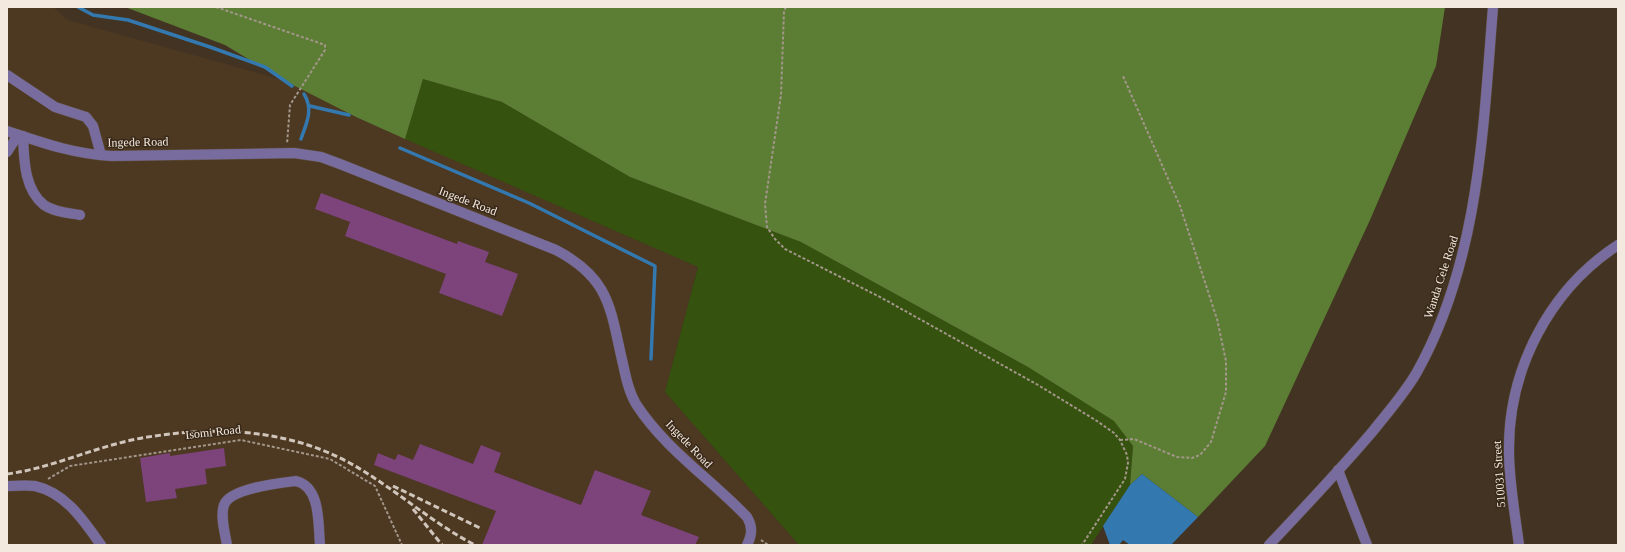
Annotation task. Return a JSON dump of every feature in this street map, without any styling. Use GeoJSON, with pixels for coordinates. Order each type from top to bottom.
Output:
{"type":"FeatureCollection","features":[{"type":"Feature","properties":{"kind":"street","name":"Wanda Cele Road"},"geometry":{"type":"LineString","coordinates":[[1269,545],[1338,470],[1389,411],[1416,373],[1440,324],[1450,298],[1471,220],[1480,152],[1493,7]]}},
{"type":"Feature","properties":{"kind":"street"},"geometry":{"type":"LineString","coordinates":[[7,75],[56,107],[86,117],[93,126],[101,155]]}},
{"type":"Feature","properties":{"kind":"street","name":"Ingede Road"},"geometry":{"type":"LineString","coordinates":[[7,131],[67,151],[101,155],[286,153],[309,155],[340,164],[556,250],[581,265],[599,284],[606,295],[616,327],[627,383],[636,404],[661,434],[703,478],[747,517],[750,522],[752,532],[747,545]]}},
{"type":"Feature","properties":{"kind":"street"},"geometry":{"type":"LineString","coordinates":[[7,152],[20,136]]}},
{"type":"Feature","properties":{"kind":"street"},"geometry":{"type":"LineString","coordinates":[[20,136],[29,181],[44,205],[53,210],[80,215]]}},
{"type":"Feature","properties":{"kind":"street","name":"510031 Street"},"geometry":{"type":"LineString","coordinates":[[1519,545],[1509,452],[1514,396],[1522,369],[1541,326],[1556,303],[1592,265],[1618,245]]}},
{"type":"Feature","properties":{"kind":"street"},"geometry":{"type":"LineString","coordinates":[[1338,470],[1367,545]]}},
{"type":"Feature","properties":{"kind":"street"},"geometry":{"type":"LineString","coordinates":[[227,545],[223,511],[224,504],[228,498],[241,491],[296,481],[303,482],[308,486],[314,497],[320,545]]}},
{"type":"Feature","properties":{"kind":"street"},"geometry":{"type":"LineString","coordinates":[[7,486],[35,486],[54,493],[69,504],[101,545]]}},
{"type":"Feature","properties":{"kind":"path"},"geometry":{"type":"LineString","coordinates":[[216,7],[325,44],[325,50],[290,105],[286,153]]}},
{"type":"Feature","properties":{"kind":"path"},"geometry":{"type":"LineString","coordinates":[[786,7],[784,11],[781,94],[765,204],[765,219],[775,239],[785,249],[880,297],[1038,385],[1097,421],[1120,440],[1127,459],[1125,480],[1082,545]]}},
{"type":"Feature","properties":{"kind":"path"},"geometry":{"type":"LineString","coordinates":[[1120,440],[1134,439],[1177,457],[1192,458],[1200,455],[1210,442],[1226,392],[1226,361],[1217,319],[1183,214],[1123,76]]}},
{"type":"Feature","properties":{"kind":"path","name":"Isomi Road"},"geometry":{"type":"LineString","coordinates":[[35,486],[70,466],[241,440],[330,459],[375,486],[402,545]]}},
{"type":"Feature","properties":{"kind":"shaded area"},"geometry":{"type":"Polygon","coordinates":[[[7,7],[53,7],[68,20],[283,80],[356,117],[698,267],[665,392],[799,545],[7,545],[7,7]]]}},
{"type":"Feature","properties":{"kind":"green space"},"geometry":{"type":"Polygon","coordinates":[[[125,7],[1445,7],[1436,66],[1370,220],[1265,446],[1198,517],[1142,474],[1130,485],[1133,446],[1114,421],[1028,367],[801,242],[630,177],[502,102],[423,79],[405,139],[356,117],[283,80],[225,45],[125,7]]]}},
{"type":"Feature","properties":{"kind":"green space"},"geometry":{"type":"Polygon","coordinates":[[[423,79],[502,102],[630,177],[801,242],[1028,367],[1115,421],[1133,446],[1130,485],[1091,545],[799,545],[665,392],[698,267],[405,139],[423,79]]]}},
{"type":"Feature","properties":{"kind":"water"},"geometry":{"type":"Polygon","coordinates":[[[1142,474],[1198,517],[1171,545],[1130,545],[1123,540],[1119,545],[1110,545],[1103,526],[1130,485],[1142,474]]]}},
{"type":"Feature","properties":{"kind":"building"},"geometry":{"type":"Polygon","coordinates":[[[321,193],[457,244],[458,241],[489,252],[485,262],[518,274],[502,316],[439,293],[446,274],[345,236],[350,222],[315,209],[321,193]]]}},
{"type":"Feature","properties":{"kind":"building"},"geometry":{"type":"Polygon","coordinates":[[[420,444],[473,464],[481,445],[501,453],[494,472],[581,505],[595,470],[651,491],[641,515],[699,537],[695,545],[482,545],[496,511],[374,465],[378,453],[395,460],[398,454],[413,460],[420,444]]]}},
{"type":"Feature","properties":{"kind":"building"},"geometry":{"type":"Polygon","coordinates":[[[224,448],[226,466],[205,469],[207,484],[175,489],[177,498],[146,502],[140,458],[170,453],[170,456],[224,448]]]}},
{"type":"Feature","properties":{"kind":"waterway"},"geometry":{"type":"LineString","coordinates":[[78,7],[93,15],[128,20],[265,67],[292,86]]}},
{"type":"Feature","properties":{"kind":"waterway"},"geometry":{"type":"LineString","coordinates":[[301,139],[309,111],[304,94]]}},
{"type":"Feature","properties":{"kind":"waterway"},"geometry":{"type":"LineString","coordinates":[[310,106],[349,115]]}},
{"type":"Feature","properties":{"kind":"waterway"},"geometry":{"type":"LineString","coordinates":[[400,148],[529,203],[655,266],[651,359]]}},
{"type":"Feature","properties":{"kind":"railway"},"geometry":{"type":"LineString","coordinates":[[7,474],[41,467],[108,446],[168,434],[221,431],[273,436],[299,442],[348,462],[380,482],[442,526],[475,545]]}},
{"type":"Feature","properties":{"kind":"railway"},"geometry":{"type":"LineString","coordinates":[[393,486],[480,528]]}},
{"type":"Feature","properties":{"kind":"railway"},"geometry":{"type":"LineString","coordinates":[[413,509],[442,545]]}}]}
